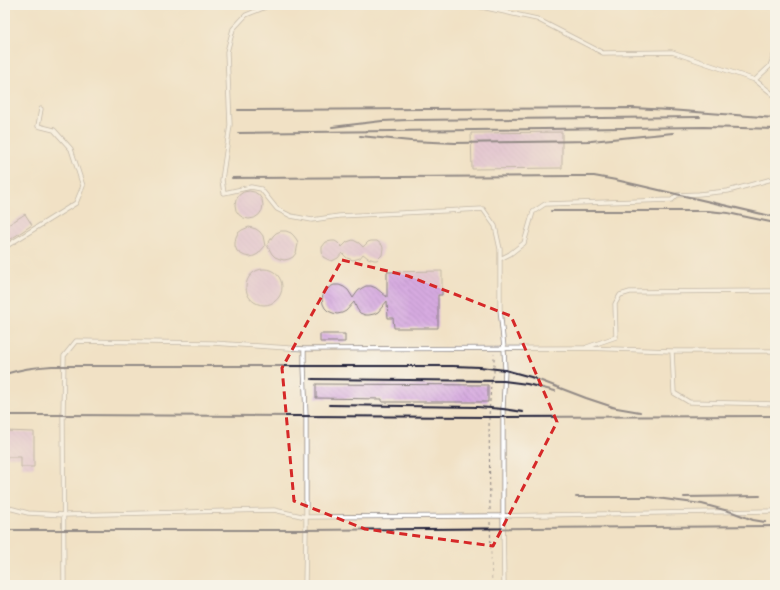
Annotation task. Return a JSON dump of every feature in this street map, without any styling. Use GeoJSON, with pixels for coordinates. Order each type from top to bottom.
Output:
{"type":"FeatureCollection","features":[{"type":"Feature","properties":{"kind":"lane"},"geometry":{"type":"LineString","coordinates":[[301,5],[268,6],[246,15],[233,29],[227,52],[230,125],[222,180],[224,194],[251,187],[261,189],[277,209],[291,216],[312,220],[339,216],[483,209],[495,226],[500,249],[500,309],[505,370],[503,409],[504,585]]}},
{"type":"Feature","properties":{"kind":"lane"},"geometry":{"type":"LineString","coordinates":[[455,5],[477,6],[537,20],[604,53],[672,52],[755,80],[775,96]]}},
{"type":"Feature","properties":{"kind":"lane"},"geometry":{"type":"LineString","coordinates":[[755,80],[770,66],[775,53]]}},
{"type":"Feature","properties":{"kind":"lane"},"geometry":{"type":"LineString","coordinates":[[5,247],[76,203],[83,186],[71,149],[54,130],[38,126],[41,109]]}},
{"type":"Feature","properties":{"kind":"lane"},"geometry":{"type":"LineString","coordinates":[[500,259],[510,254],[524,243],[533,212],[545,204],[672,200],[677,195],[728,191],[775,177]]}},
{"type":"Feature","properties":{"kind":"lane"},"geometry":{"type":"LineString","coordinates":[[584,348],[616,337],[615,304],[620,295],[630,292],[775,291]]}},
{"type":"Feature","properties":{"kind":"lane"},"geometry":{"type":"LineString","coordinates":[[64,585],[64,356],[76,340],[213,343],[304,349],[584,348],[672,351],[775,351]]}},
{"type":"Feature","properties":{"kind":"lane"},"geometry":{"type":"LineString","coordinates":[[304,349],[306,416],[305,585]]}},
{"type":"Feature","properties":{"kind":"lane"},"geometry":{"type":"LineString","coordinates":[[672,351],[674,392],[689,402],[775,404]]}},
{"type":"Feature","properties":{"kind":"lane"},"geometry":{"type":"LineString","coordinates":[[5,507],[28,513],[64,515],[274,510],[306,517],[490,516],[775,511]]}},
{"type":"Feature","properties":{"kind":"path"},"geometry":{"type":"LineString","coordinates":[[492,585],[489,417],[491,384],[494,373],[494,348]]}},
{"type":"Feature","properties":{"kind":"highlighted area"},"geometry":{"type":"Polygon","coordinates":[[[342,260],[408,276],[511,316],[557,422],[493,546],[365,529],[294,501],[282,368],[342,260]]]}},
{"type":"Feature","properties":{"kind":"building"},"geometry":{"type":"Polygon","coordinates":[[[562,132],[562,168],[472,169],[471,133],[562,132]]]}},
{"type":"Feature","properties":{"kind":"building"},"geometry":{"type":"Polygon","coordinates":[[[249,191],[255,192],[259,195],[262,199],[262,211],[259,215],[255,218],[249,219],[243,218],[239,215],[236,211],[235,205],[236,199],[239,195],[243,192],[249,191]]]}},
{"type":"Feature","properties":{"kind":"building"},"geometry":{"type":"Polygon","coordinates":[[[25,214],[32,225],[5,243],[5,227],[25,214]]]}},
{"type":"Feature","properties":{"kind":"building"},"geometry":{"type":"Polygon","coordinates":[[[249,227],[260,232],[263,236],[265,246],[258,254],[250,257],[241,254],[237,251],[235,246],[238,233],[249,227]]]}},
{"type":"Feature","properties":{"kind":"building"},"geometry":{"type":"Polygon","coordinates":[[[281,231],[291,233],[297,240],[298,244],[296,253],[293,257],[284,260],[275,257],[267,245],[276,233],[281,231]]]}},
{"type":"Feature","properties":{"kind":"building"},"geometry":{"type":"Polygon","coordinates":[[[353,240],[363,247],[368,242],[377,241],[382,245],[382,255],[377,260],[368,258],[363,254],[360,258],[353,260],[347,258],[342,253],[338,258],[332,261],[323,257],[322,247],[326,242],[335,241],[342,247],[347,242],[353,240]]]}},
{"type":"Feature","properties":{"kind":"building"},"geometry":{"type":"Polygon","coordinates":[[[264,269],[274,272],[279,277],[282,287],[279,297],[274,302],[264,305],[254,302],[249,297],[246,287],[249,277],[254,272],[264,269]]]}},
{"type":"Feature","properties":{"kind":"building"},"geometry":{"type":"Polygon","coordinates":[[[442,271],[442,295],[438,295],[438,328],[394,328],[393,318],[388,318],[387,301],[378,312],[369,315],[360,313],[354,302],[346,311],[337,314],[328,311],[323,304],[323,294],[334,285],[344,287],[353,298],[358,291],[366,286],[376,288],[387,297],[387,272],[442,271]]]}},
{"type":"Feature","properties":{"kind":"building"},"geometry":{"type":"Polygon","coordinates":[[[320,334],[345,334],[345,342],[320,342],[320,334]]]}},
{"type":"Feature","properties":{"kind":"building"},"geometry":{"type":"Polygon","coordinates":[[[316,384],[488,385],[488,402],[382,402],[382,399],[316,398],[316,384]]]}},
{"type":"Feature","properties":{"kind":"building"},"geometry":{"type":"Polygon","coordinates":[[[5,431],[34,432],[34,467],[21,467],[21,457],[5,457],[5,431]]]}},
{"type":"Feature","properties":{"kind":"railway"},"geometry":{"type":"LineString","coordinates":[[238,110],[633,108],[775,118]]}},
{"type":"Feature","properties":{"kind":"railway"},"geometry":{"type":"LineString","coordinates":[[332,127],[382,121],[408,120],[700,117]]}},
{"type":"Feature","properties":{"kind":"railway"},"geometry":{"type":"LineString","coordinates":[[238,133],[704,127],[775,129]]}},
{"type":"Feature","properties":{"kind":"railway"},"geometry":{"type":"LineString","coordinates":[[360,136],[411,141],[455,143],[591,141],[673,133]]}},
{"type":"Feature","properties":{"kind":"railway"},"geometry":{"type":"LineString","coordinates":[[232,178],[594,176],[775,217]]}},
{"type":"Feature","properties":{"kind":"railway"},"geometry":{"type":"LineString","coordinates":[[551,211],[708,211],[728,213],[775,223]]}},
{"type":"Feature","properties":{"kind":"railway"},"geometry":{"type":"LineString","coordinates":[[5,374],[28,368],[52,366],[480,367],[505,370],[531,377],[616,408]]}},
{"type":"Feature","properties":{"kind":"railway"},"geometry":{"type":"LineString","coordinates":[[312,379],[504,381],[527,384],[555,391]]}},
{"type":"Feature","properties":{"kind":"railway"},"geometry":{"type":"LineString","coordinates":[[329,405],[477,407],[523,412]]}},
{"type":"Feature","properties":{"kind":"railway"},"geometry":{"type":"LineString","coordinates":[[611,407],[640,412]]}},
{"type":"Feature","properties":{"kind":"railway"},"geometry":{"type":"LineString","coordinates":[[5,415],[489,417],[775,416]]}},
{"type":"Feature","properties":{"kind":"railway"},"geometry":{"type":"LineString","coordinates":[[684,497],[760,496]]}},
{"type":"Feature","properties":{"kind":"railway"},"geometry":{"type":"LineString","coordinates":[[576,497],[649,497],[702,504],[732,512],[753,520],[765,522]]}},
{"type":"Feature","properties":{"kind":"railway"},"geometry":{"type":"LineString","coordinates":[[5,530],[306,530],[775,526]]}}]}
